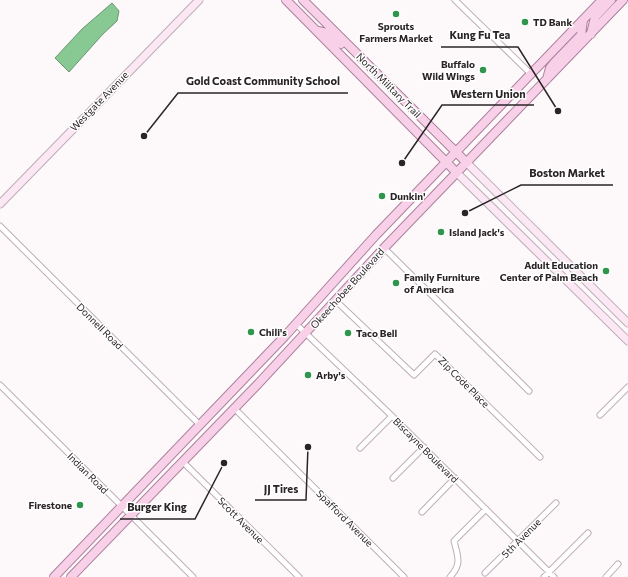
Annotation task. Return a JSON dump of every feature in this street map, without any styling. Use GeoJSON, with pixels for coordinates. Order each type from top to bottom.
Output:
{"type":"FeatureCollection","features":[{"type":"Feature","properties":{"kind":"main road","name":"Westgate Avenue"},"geometry":{"type":"LineString","coordinates":[[0,204],[199,0]]}},
{"type":"Feature","properties":{"kind":"main road","name":"North Military Trail"},"geometry":{"type":"LineString","coordinates":[[286,0],[457,173],[628,341]]}},
{"type":"Feature","properties":{"kind":"main road","name":"North Military Trail"},"geometry":{"type":"LineString","coordinates":[[303,0],[611,307],[627,320]]}},
{"type":"Feature","properties":{"kind":"main road","name":"Okeechobee Boulevard"},"geometry":{"type":"LineString","coordinates":[[54,577],[296,324],[376,235],[602,0]]}},
{"type":"Feature","properties":{"kind":"main road"},"geometry":{"type":"LineString","coordinates":[[591,34],[595,17],[611,0]]}},
{"type":"Feature","properties":{"kind":"main road","name":"Okeechobee Boulevard"},"geometry":{"type":"LineString","coordinates":[[71,577],[235,409],[384,248],[623,0]]}},
{"type":"Feature","properties":{"kind":"main road"},"geometry":{"type":"LineString","coordinates":[[547,80],[550,68],[581,35],[583,20]]}},
{"type":"Feature","properties":{"kind":"main road"},"geometry":{"type":"LineString","coordinates":[[318,31],[327,33],[360,63],[373,69]]}},
{"type":"Feature","properties":{"kind":"main road"},"geometry":{"type":"LineString","coordinates":[[594,307],[604,309],[611,307]]}},
{"type":"Feature","properties":{"kind":"street"},"geometry":{"type":"LineString","coordinates":[[455,0],[531,74]]}},
{"type":"Feature","properties":{"kind":"street","name":"Donnell Road"},"geometry":{"type":"LineString","coordinates":[[0,226],[200,425]]}},
{"type":"Feature","properties":{"kind":"street"},"geometry":{"type":"LineString","coordinates":[[384,248],[529,391]]}},
{"type":"Feature","properties":{"kind":"street","name":"Zip Code Place"},"geometry":{"type":"LineString","coordinates":[[336,300],[414,376],[435,354],[540,458]]}},
{"type":"Feature","properties":{"kind":"street","name":"Biscayne Boulevard"},"geometry":{"type":"LineString","coordinates":[[296,324],[424,447],[554,577]]}},
{"type":"Feature","properties":{"kind":"street","name":"Indian Road"},"geometry":{"type":"LineString","coordinates":[[0,385],[193,577]]}},
{"type":"Feature","properties":{"kind":"street"},"geometry":{"type":"LineString","coordinates":[[600,415],[628,386]]}},
{"type":"Feature","properties":{"kind":"street","name":"Spafford Avenue"},"geometry":{"type":"LineString","coordinates":[[235,409],[404,577]]}},
{"type":"Feature","properties":{"kind":"street"},"geometry":{"type":"LineString","coordinates":[[360,448],[392,416]]}},
{"type":"Feature","properties":{"kind":"street"},"geometry":{"type":"LineString","coordinates":[[393,478],[424,447]]}},
{"type":"Feature","properties":{"kind":"street","name":"Scott Avenue"},"geometry":{"type":"LineString","coordinates":[[183,462],[299,577]]}},
{"type":"Feature","properties":{"kind":"street"},"geometry":{"type":"LineString","coordinates":[[422,512],[455,478]]}},
{"type":"Feature","properties":{"kind":"street","name":"5th Avenue"},"geometry":{"type":"LineString","coordinates":[[485,573],[556,503]]}},
{"type":"Feature","properties":{"kind":"street"},"geometry":{"type":"LineString","coordinates":[[450,577],[457,569],[458,564],[454,540],[486,509]]}},
{"type":"Feature","properties":{"kind":"street"},"geometry":{"type":"LineString","coordinates":[[544,577],[588,533]]}},
{"type":"Feature","properties":{"kind":"street"},"geometry":{"type":"LineString","coordinates":[[606,577],[618,564]]}},
{"type":"Feature","properties":{"kind":"shaded area"},"geometry":{"type":"Polygon","coordinates":[[[112,3],[119,11],[117,21],[103,34],[69,72],[55,58],[82,29],[112,3]]]}},
{"type":"Feature","properties":{"kind":"place","name":"Sprouts Farmers Market"},"geometry":{"type":"Point","coordinates":[396,14]}},
{"type":"Feature","properties":{"kind":"place","name":"TD Bank"},"geometry":{"type":"Point","coordinates":[525,22]}},
{"type":"Feature","properties":{"kind":"place","name":"Buffalo Wild Wings"},"geometry":{"type":"Point","coordinates":[483,70]}},
{"type":"Feature","properties":{"kind":"place","name":"Kung Fu Tea"},"geometry":{"type":"Point","coordinates":[558,111]}},
{"type":"Feature","properties":{"kind":"place","name":"Gold Coast Community School"},"geometry":{"type":"Point","coordinates":[144,136]}},
{"type":"Feature","properties":{"kind":"place","name":"Western Union"},"geometry":{"type":"Point","coordinates":[402,163]}},
{"type":"Feature","properties":{"kind":"place","name":"Dunkin'"},"geometry":{"type":"Point","coordinates":[382,196]}},
{"type":"Feature","properties":{"kind":"place","name":"Boston Market"},"geometry":{"type":"Point","coordinates":[465,213]}},
{"type":"Feature","properties":{"kind":"place","name":"Island Jack's"},"geometry":{"type":"Point","coordinates":[441,232]}},
{"type":"Feature","properties":{"kind":"place","name":"Adult Education Center of Palm Beach"},"geometry":{"type":"Point","coordinates":[606,271]}},
{"type":"Feature","properties":{"kind":"place","name":"Family Furniture of America"},"geometry":{"type":"Point","coordinates":[396,283]}},
{"type":"Feature","properties":{"kind":"place","name":"Chili's"},"geometry":{"type":"Point","coordinates":[251,332]}},
{"type":"Feature","properties":{"kind":"place","name":"Taco Bell"},"geometry":{"type":"Point","coordinates":[348,333]}},
{"type":"Feature","properties":{"kind":"place","name":"Arby's"},"geometry":{"type":"Point","coordinates":[308,375]}},
{"type":"Feature","properties":{"kind":"place","name":"JJ Tires"},"geometry":{"type":"Point","coordinates":[308,447]}},
{"type":"Feature","properties":{"kind":"place","name":"Burger King"},"geometry":{"type":"Point","coordinates":[224,463]}},
{"type":"Feature","properties":{"kind":"place","name":"Firestone"},"geometry":{"type":"Point","coordinates":[80,505]}}]}
